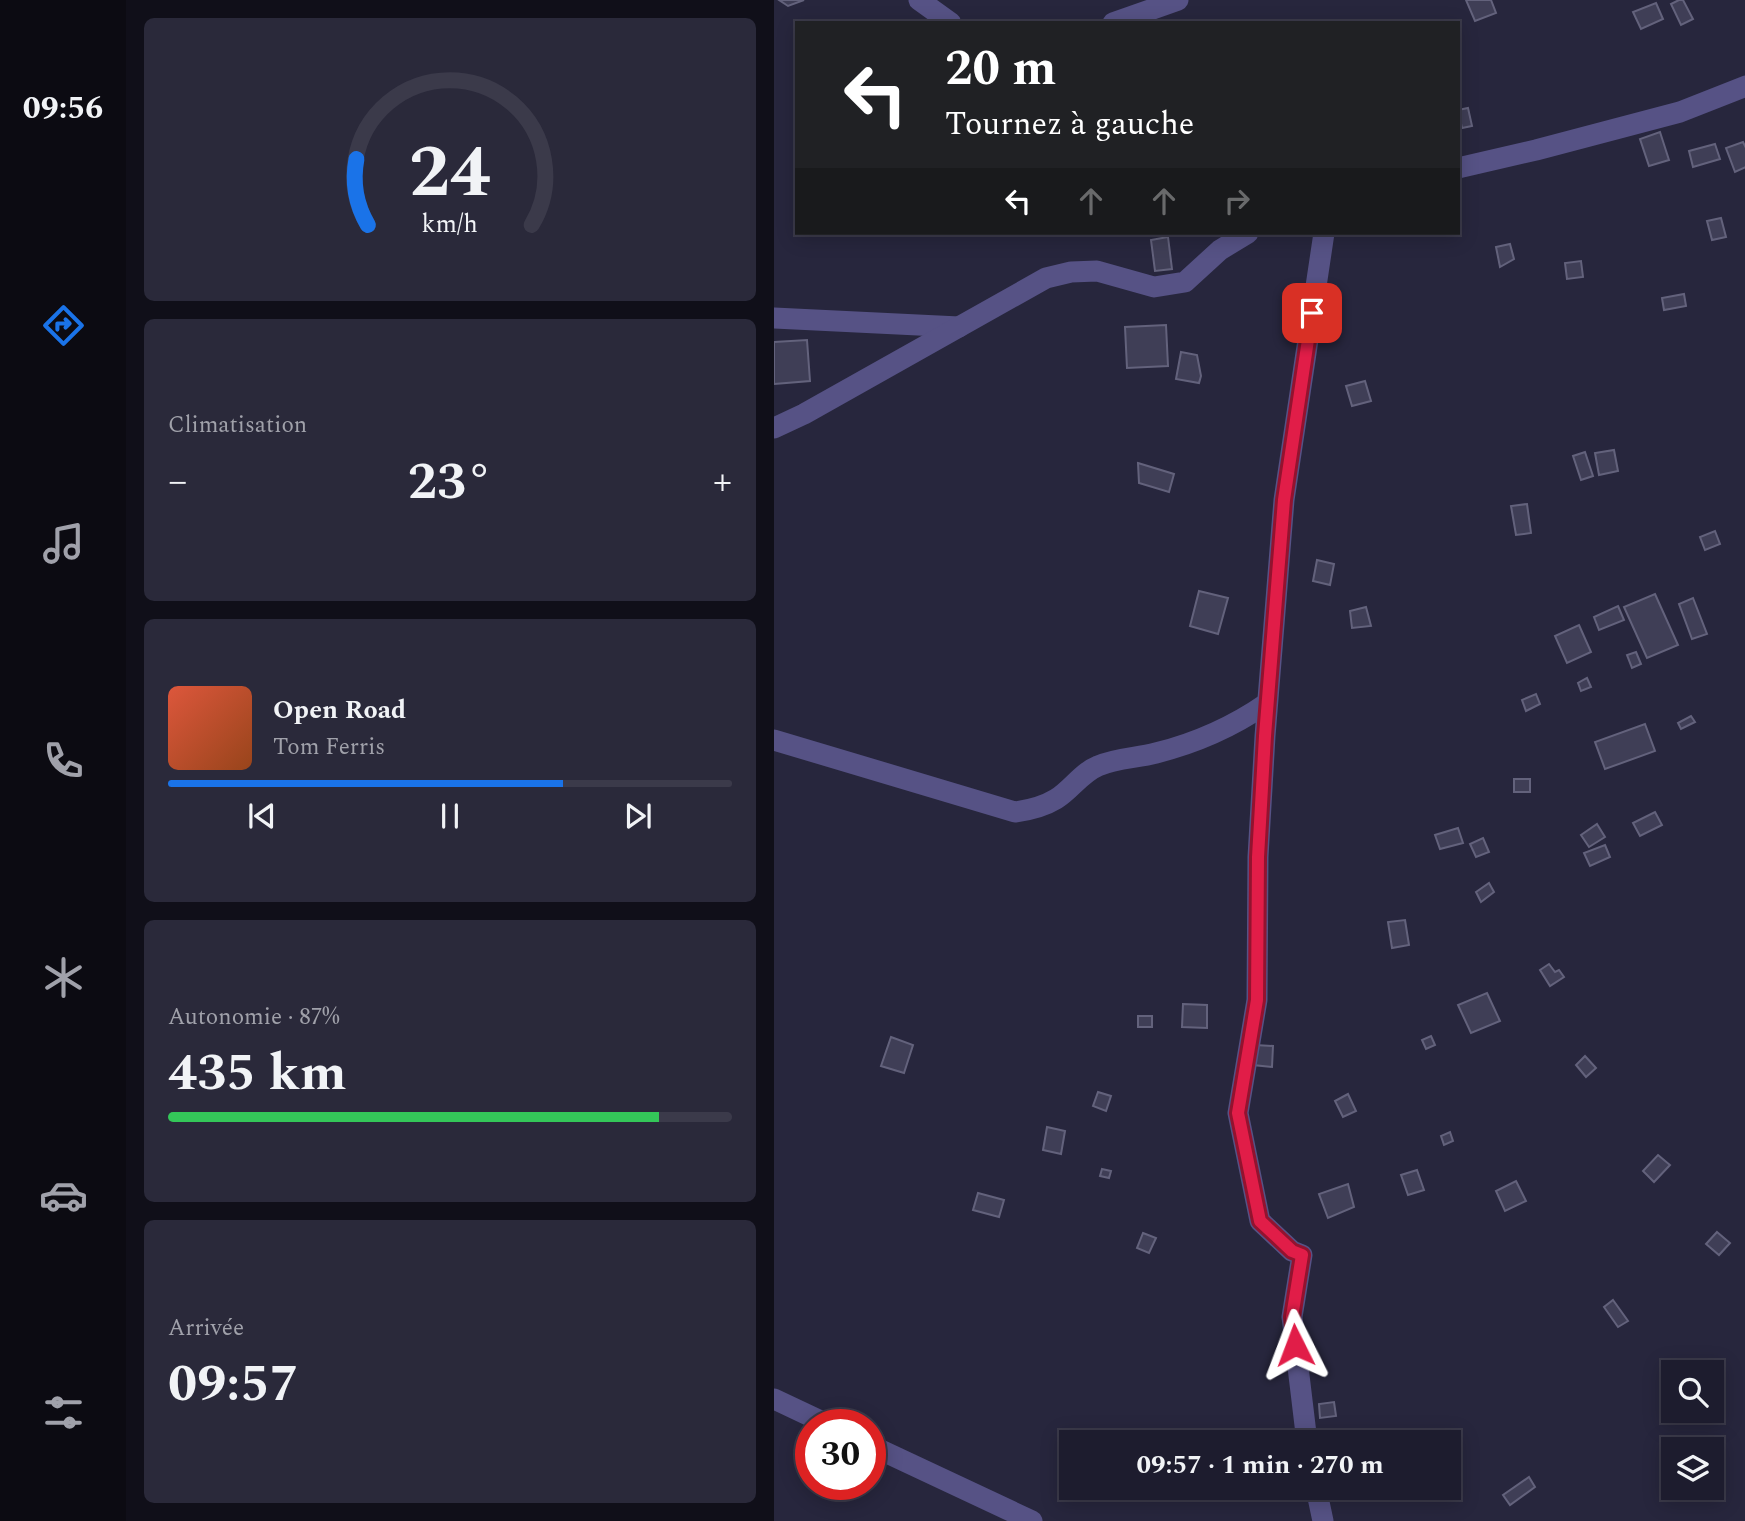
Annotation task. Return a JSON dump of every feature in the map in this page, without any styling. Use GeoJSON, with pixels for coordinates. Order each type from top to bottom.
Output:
{"type":"FeatureCollection","features":[{"type":"Feature","properties":{"kind":"street"},"geometry":{"type":"LineString","coordinates":[[919,0],[948,21]]}},
{"type":"Feature","properties":{"kind":"street"},"geometry":{"type":"LineString","coordinates":[[1119,21],[1178,0]]}},
{"type":"Feature","properties":{"kind":"street"},"geometry":{"type":"LineString","coordinates":[[1460,167],[1680,112],[1745,86]]}},
{"type":"Feature","properties":{"kind":"street"},"geometry":{"type":"LineString","coordinates":[[774,428],[1046,278],[1071,272],[1097,271],[1154,287],[1185,282],[1220,250],[1245,235]]}},
{"type":"Feature","properties":{"kind":"street"},"geometry":{"type":"LineString","coordinates":[[1306,1430],[1292,1317],[1302,1255],[1292,1251],[1260,1221],[1238,1113],[1257,1000],[1258,857],[1284,500],[1324,235]]}},
{"type":"Feature","properties":{"kind":"street"},"geometry":{"type":"LineString","coordinates":[[774,318],[959,327]]}},
{"type":"Feature","properties":{"kind":"street"},"geometry":{"type":"LineString","coordinates":[[774,740],[1016,812],[1036,809],[1058,799],[1083,775],[1098,766],[1157,753],[1210,735],[1240,722],[1268,703]]}},
{"type":"Feature","properties":{"kind":"street"},"geometry":{"type":"LineString","coordinates":[[774,1399],[796,1409]]}},
{"type":"Feature","properties":{"kind":"street"},"geometry":{"type":"LineString","coordinates":[[886,1453],[1032,1521]]}},
{"type":"Feature","properties":{"kind":"street"},"geometry":{"type":"LineString","coordinates":[[1319,1500],[1323,1521]]}},
{"type":"Feature","properties":{"kind":"building"},"geometry":{"type":"Polygon","coordinates":[[[779,0],[804,0],[788,6],[779,0]]]}},
{"type":"Feature","properties":{"kind":"building"},"geometry":{"type":"Polygon","coordinates":[[[1466,0],[1491,0],[1496,13],[1475,21],[1466,0]]]}},
{"type":"Feature","properties":{"kind":"building"},"geometry":{"type":"Polygon","coordinates":[[[1683,0],[1693,19],[1681,25],[1671,4],[1683,0]]]}},
{"type":"Feature","properties":{"kind":"building"},"geometry":{"type":"Polygon","coordinates":[[[1656,3],[1663,19],[1641,29],[1633,12],[1656,3]]]}},
{"type":"Feature","properties":{"kind":"building"},"geometry":{"type":"Polygon","coordinates":[[[1468,108],[1472,126],[1462,128],[1460,110],[1468,108]]]}},
{"type":"Feature","properties":{"kind":"building"},"geometry":{"type":"Polygon","coordinates":[[[1660,132],[1669,160],[1649,166],[1640,139],[1660,132]]]}},
{"type":"Feature","properties":{"kind":"building"},"geometry":{"type":"Polygon","coordinates":[[[1743,142],[1746,148],[1746,167],[1735,172],[1726,148],[1743,142]]]}},
{"type":"Feature","properties":{"kind":"building"},"geometry":{"type":"Polygon","coordinates":[[[1715,144],[1720,159],[1693,167],[1689,151],[1715,144]]]}},
{"type":"Feature","properties":{"kind":"building"},"geometry":{"type":"Polygon","coordinates":[[[1721,218],[1726,237],[1712,240],[1707,221],[1721,218]]]}},
{"type":"Feature","properties":{"kind":"building"},"geometry":{"type":"Polygon","coordinates":[[[1168,237],[1172,269],[1155,271],[1151,240],[1168,237]]]}},
{"type":"Feature","properties":{"kind":"building"},"geometry":{"type":"Polygon","coordinates":[[[1510,244],[1514,259],[1500,267],[1496,247],[1510,244]]]}},
{"type":"Feature","properties":{"kind":"building"},"geometry":{"type":"Polygon","coordinates":[[[1581,261],[1583,277],[1567,279],[1565,263],[1581,261]]]}},
{"type":"Feature","properties":{"kind":"building"},"geometry":{"type":"Polygon","coordinates":[[[1684,294],[1686,306],[1664,310],[1662,298],[1684,294]]]}},
{"type":"Feature","properties":{"kind":"building"},"geometry":{"type":"Polygon","coordinates":[[[1166,325],[1168,366],[1127,368],[1125,327],[1166,325]]]}},
{"type":"Feature","properties":{"kind":"building"},"geometry":{"type":"Polygon","coordinates":[[[807,340],[810,381],[774,384],[774,342],[807,340]]]}},
{"type":"Feature","properties":{"kind":"building"},"geometry":{"type":"Polygon","coordinates":[[[1181,352],[1197,355],[1201,376],[1199,383],[1176,379],[1181,352]]]}},
{"type":"Feature","properties":{"kind":"building"},"geometry":{"type":"Polygon","coordinates":[[[1365,381],[1371,401],[1352,406],[1346,386],[1365,381]]]}},
{"type":"Feature","properties":{"kind":"building"},"geometry":{"type":"Polygon","coordinates":[[[1614,450],[1618,471],[1599,475],[1595,453],[1614,450]]]}},
{"type":"Feature","properties":{"kind":"building"},"geometry":{"type":"Polygon","coordinates":[[[1585,452],[1593,476],[1581,480],[1573,456],[1585,452]]]}},
{"type":"Feature","properties":{"kind":"building"},"geometry":{"type":"Polygon","coordinates":[[[1138,463],[1174,474],[1169,492],[1139,483],[1138,463]]]}},
{"type":"Feature","properties":{"kind":"building"},"geometry":{"type":"Polygon","coordinates":[[[1527,504],[1531,533],[1516,535],[1511,506],[1527,504]]]}},
{"type":"Feature","properties":{"kind":"building"},"geometry":{"type":"Polygon","coordinates":[[[1715,531],[1720,544],[1705,550],[1700,537],[1715,531]]]}},
{"type":"Feature","properties":{"kind":"building"},"geometry":{"type":"Polygon","coordinates":[[[1317,560],[1334,564],[1330,585],[1313,581],[1317,560]]]}},
{"type":"Feature","properties":{"kind":"building"},"geometry":{"type":"Polygon","coordinates":[[[1199,591],[1228,598],[1218,634],[1190,626],[1199,591]]]}},
{"type":"Feature","properties":{"kind":"building"},"geometry":{"type":"Polygon","coordinates":[[[1655,594],[1678,645],[1647,658],[1624,607],[1655,594]]]}},
{"type":"Feature","properties":{"kind":"building"},"geometry":{"type":"Polygon","coordinates":[[[1693,598],[1707,634],[1692,639],[1679,604],[1693,598]]]}},
{"type":"Feature","properties":{"kind":"building"},"geometry":{"type":"Polygon","coordinates":[[[1618,606],[1624,620],[1599,630],[1594,617],[1618,606]]]}},
{"type":"Feature","properties":{"kind":"building"},"geometry":{"type":"Polygon","coordinates":[[[1366,607],[1371,626],[1352,628],[1350,611],[1366,607]]]}},
{"type":"Feature","properties":{"kind":"building"},"geometry":{"type":"Polygon","coordinates":[[[1579,625],[1591,652],[1567,663],[1555,636],[1579,625]]]}},
{"type":"Feature","properties":{"kind":"building"},"geometry":{"type":"Polygon","coordinates":[[[1636,652],[1641,664],[1632,668],[1627,655],[1636,652]]]}},
{"type":"Feature","properties":{"kind":"building"},"geometry":{"type":"Polygon","coordinates":[[[1587,678],[1591,687],[1581,691],[1578,683],[1587,678]]]}},
{"type":"Feature","properties":{"kind":"building"},"geometry":{"type":"Polygon","coordinates":[[[1536,694],[1540,704],[1526,711],[1522,700],[1536,694]]]}},
{"type":"Feature","properties":{"kind":"building"},"geometry":{"type":"Polygon","coordinates":[[[1691,716],[1695,722],[1681,729],[1678,723],[1691,716]]]}},
{"type":"Feature","properties":{"kind":"building"},"geometry":{"type":"Polygon","coordinates":[[[1645,724],[1655,751],[1605,769],[1595,742],[1645,724]]]}},
{"type":"Feature","properties":{"kind":"building"},"geometry":{"type":"Polygon","coordinates":[[[1514,779],[1530,779],[1530,792],[1514,792],[1514,779]]]}},
{"type":"Feature","properties":{"kind":"building"},"geometry":{"type":"Polygon","coordinates":[[[1655,812],[1662,825],[1640,836],[1633,823],[1655,812]]]}},
{"type":"Feature","properties":{"kind":"building"},"geometry":{"type":"Polygon","coordinates":[[[1597,824],[1605,837],[1589,847],[1581,835],[1597,824]]]}},
{"type":"Feature","properties":{"kind":"building"},"geometry":{"type":"Polygon","coordinates":[[[1458,828],[1463,843],[1440,849],[1435,835],[1458,828]]]}},
{"type":"Feature","properties":{"kind":"building"},"geometry":{"type":"Polygon","coordinates":[[[1483,838],[1489,852],[1476,857],[1470,844],[1483,838]]]}},
{"type":"Feature","properties":{"kind":"building"},"geometry":{"type":"Polygon","coordinates":[[[1605,845],[1610,857],[1590,866],[1584,853],[1605,845]]]}},
{"type":"Feature","properties":{"kind":"building"},"geometry":{"type":"Polygon","coordinates":[[[1489,883],[1494,892],[1481,902],[1476,892],[1489,883]]]}},
{"type":"Feature","properties":{"kind":"building"},"geometry":{"type":"Polygon","coordinates":[[[1405,920],[1409,945],[1392,948],[1388,922],[1405,920]]]}},
{"type":"Feature","properties":{"kind":"building"},"geometry":{"type":"Polygon","coordinates":[[[1549,964],[1555,972],[1559,970],[1564,977],[1550,986],[1540,970],[1549,964]]]}},
{"type":"Feature","properties":{"kind":"building"},"geometry":{"type":"Polygon","coordinates":[[[1487,993],[1500,1021],[1471,1033],[1458,1005],[1487,993]]]}},
{"type":"Feature","properties":{"kind":"building"},"geometry":{"type":"Polygon","coordinates":[[[1183,1004],[1207,1005],[1207,1028],[1182,1027],[1183,1004]]]}},
{"type":"Feature","properties":{"kind":"building"},"geometry":{"type":"Polygon","coordinates":[[[1138,1016],[1152,1016],[1152,1027],[1138,1027],[1138,1016]]]}},
{"type":"Feature","properties":{"kind":"building"},"geometry":{"type":"Polygon","coordinates":[[[1431,1036],[1435,1045],[1426,1049],[1422,1040],[1431,1036]]]}},
{"type":"Feature","properties":{"kind":"building"},"geometry":{"type":"Polygon","coordinates":[[[891,1037],[913,1045],[904,1073],[881,1066],[891,1037]]]}},
{"type":"Feature","properties":{"kind":"building"},"geometry":{"type":"Polygon","coordinates":[[[1255,1045],[1273,1046],[1272,1067],[1253,1065],[1255,1045]]]}},
{"type":"Feature","properties":{"kind":"building"},"geometry":{"type":"Polygon","coordinates":[[[1585,1056],[1596,1068],[1586,1077],[1576,1065],[1585,1056]]]}},
{"type":"Feature","properties":{"kind":"building"},"geometry":{"type":"Polygon","coordinates":[[[1098,1092],[1111,1096],[1106,1111],[1093,1106],[1098,1092]]]}},
{"type":"Feature","properties":{"kind":"building"},"geometry":{"type":"Polygon","coordinates":[[[1348,1094],[1356,1111],[1343,1117],[1335,1101],[1348,1094]]]}},
{"type":"Feature","properties":{"kind":"building"},"geometry":{"type":"Polygon","coordinates":[[[1047,1127],[1065,1131],[1061,1154],[1043,1150],[1047,1127]]]}},
{"type":"Feature","properties":{"kind":"building"},"geometry":{"type":"Polygon","coordinates":[[[1450,1132],[1453,1141],[1444,1145],[1441,1136],[1450,1132]]]}},
{"type":"Feature","properties":{"kind":"building"},"geometry":{"type":"Polygon","coordinates":[[[1658,1155],[1670,1165],[1654,1182],[1643,1171],[1658,1155]]]}},
{"type":"Feature","properties":{"kind":"building"},"geometry":{"type":"Polygon","coordinates":[[[1102,1169],[1111,1171],[1109,1178],[1100,1176],[1102,1169]]]}},
{"type":"Feature","properties":{"kind":"building"},"geometry":{"type":"Polygon","coordinates":[[[1417,1170],[1424,1190],[1408,1195],[1401,1175],[1417,1170]]]}},
{"type":"Feature","properties":{"kind":"building"},"geometry":{"type":"Polygon","coordinates":[[[1516,1181],[1526,1201],[1505,1211],[1496,1191],[1516,1181]]]}},
{"type":"Feature","properties":{"kind":"building"},"geometry":{"type":"Polygon","coordinates":[[[1348,1184],[1354,1207],[1328,1218],[1319,1194],[1348,1184]]]}},
{"type":"Feature","properties":{"kind":"building"},"geometry":{"type":"Polygon","coordinates":[[[978,1193],[1004,1200],[999,1217],[973,1210],[978,1193]]]}},
{"type":"Feature","properties":{"kind":"building"},"geometry":{"type":"Polygon","coordinates":[[[1717,1232],[1730,1243],[1719,1255],[1706,1244],[1717,1232]]]}},
{"type":"Feature","properties":{"kind":"building"},"geometry":{"type":"Polygon","coordinates":[[[1143,1233],[1156,1238],[1149,1253],[1137,1248],[1143,1233]]]}},
{"type":"Feature","properties":{"kind":"building"},"geometry":{"type":"Polygon","coordinates":[[[1613,1300],[1628,1321],[1618,1327],[1604,1307],[1613,1300]]]}},
{"type":"Feature","properties":{"kind":"building"},"geometry":{"type":"Polygon","coordinates":[[[1334,1402],[1336,1416],[1320,1418],[1319,1404],[1334,1402]]]}},
{"type":"Feature","properties":{"kind":"building"},"geometry":{"type":"Polygon","coordinates":[[[1529,1477],[1535,1487],[1510,1505],[1503,1495],[1529,1477]]]}},
{"type":"Feature","properties":{"kind":"route"},"geometry":{"type":"LineString","coordinates":[[1295,1345],[1292,1317],[1302,1255],[1292,1251],[1260,1221],[1238,1113],[1257,1000],[1258,857],[1284,500],[1312,313]]}}]}
